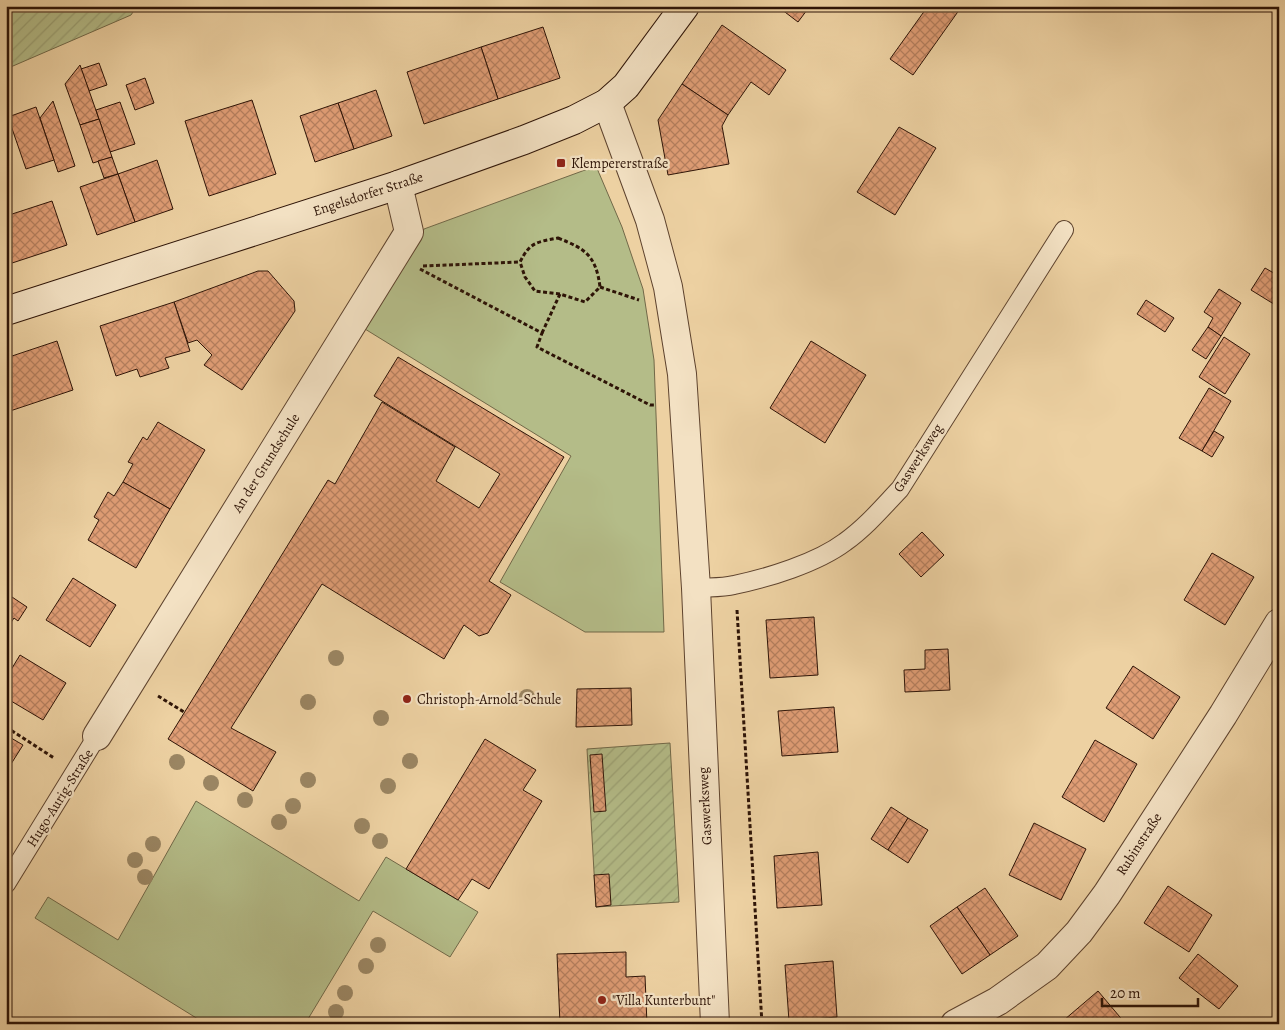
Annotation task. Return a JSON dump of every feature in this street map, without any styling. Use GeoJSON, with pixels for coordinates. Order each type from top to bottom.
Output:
{"type":"FeatureCollection","features":[{"type":"Feature","properties":{"kind":"street","name":"Engelsdorfer Straße"},"geometry":{"type":"LineString","coordinates":[[6,311],[398,185],[524,140],[587,114],[607,103],[626,86],[686,6]]}},
{"type":"Feature","properties":{"kind":"street","name":"Gaswerksweg"},"geometry":{"type":"LineString","coordinates":[[607,103],[650,220],[668,287],[682,374],[696,588],[715,1024]]}},
{"type":"Feature","properties":{"kind":"street","name":"An der Grundschule"},"geometry":{"type":"LineString","coordinates":[[97,736],[409,232],[398,185]]}},
{"type":"Feature","properties":{"kind":"street","name":"Rubinstraße"},"geometry":{"type":"LineString","coordinates":[[955,1024],[998,1001],[1047,966],[1079,932],[1107,894],[1223,715],[1279,623]]}},
{"type":"Feature","properties":{"kind":"lane","name":"Gaswerksweg"},"geometry":{"type":"LineString","coordinates":[[696,588],[736,585],[782,572],[816,558],[843,543],[872,520],[900,489],[1064,230]]}},
{"type":"Feature","properties":{"kind":"lane","name":"Hugo-Aurig-Straße"},"geometry":{"type":"LineString","coordinates":[[6,884],[97,736]]}},
{"type":"Feature","properties":{"kind":"path"},"geometry":{"type":"LineString","coordinates":[[558,238],[580,247],[592,260],[600,287],[585,302],[560,294],[535,291],[525,277],[520,262],[526,250],[537,242],[558,238]]}},
{"type":"Feature","properties":{"kind":"path"},"geometry":{"type":"LineString","coordinates":[[520,262],[414,266],[542,333]]}},
{"type":"Feature","properties":{"kind":"path"},"geometry":{"type":"LineString","coordinates":[[600,287],[672,311]]}},
{"type":"Feature","properties":{"kind":"path"},"geometry":{"type":"LineString","coordinates":[[560,294],[537,347],[650,405],[685,410]]}},
{"type":"Feature","properties":{"kind":"path"},"geometry":{"type":"LineString","coordinates":[[736,585],[762,1024]]}},
{"type":"Feature","properties":{"kind":"path"},"geometry":{"type":"LineString","coordinates":[[6,727],[76,772]]}},
{"type":"Feature","properties":{"kind":"green space"},"geometry":{"type":"Polygon","coordinates":[[[6,6],[137,6],[131,15],[6,69],[6,6]]]}},
{"type":"Feature","properties":{"kind":"green space"},"geometry":{"type":"Polygon","coordinates":[[[596,166],[622,227],[643,289],[654,360],[664,632],[585,632],[500,582],[571,456],[365,329],[424,229],[596,166]]]}},
{"type":"Feature","properties":{"kind":"green space"},"geometry":{"type":"Polygon","coordinates":[[[670,743],[679,902],[596,907],[587,749],[670,743]]]}},
{"type":"Feature","properties":{"kind":"green space"},"geometry":{"type":"Polygon","coordinates":[[[196,801],[359,901],[386,857],[478,912],[450,957],[373,911],[305,1024],[206,1024],[35,918],[48,897],[118,940],[196,801]]]}},
{"type":"Feature","properties":{"kind":"building"},"geometry":{"type":"Polygon","coordinates":[[[777,6],[810,6],[798,22],[777,6]]]}},
{"type":"Feature","properties":{"kind":"building"},"geometry":{"type":"Polygon","coordinates":[[[928,6],[962,6],[913,75],[890,59],[928,6]]]}},
{"type":"Feature","properties":{"kind":"building"},"geometry":{"type":"Polygon","coordinates":[[[722,25],[786,70],[769,95],[751,82],[728,115],[682,84],[722,25]]]}},
{"type":"Feature","properties":{"kind":"building"},"geometry":{"type":"Polygon","coordinates":[[[543,27],[560,78],[498,99],[481,47],[543,27]]]}},
{"type":"Feature","properties":{"kind":"building"},"geometry":{"type":"Polygon","coordinates":[[[481,47],[498,99],[424,124],[407,72],[481,47]]]}},
{"type":"Feature","properties":{"kind":"building"},"geometry":{"type":"Polygon","coordinates":[[[99,63],[107,85],[89,91],[81,69],[99,63]]]}},
{"type":"Feature","properties":{"kind":"building"},"geometry":{"type":"Polygon","coordinates":[[[80,65],[99,119],[80,125],[65,84],[80,65]]]}},
{"type":"Feature","properties":{"kind":"building"},"geometry":{"type":"Polygon","coordinates":[[[145,78],[154,103],[135,110],[126,85],[145,78]]]}},
{"type":"Feature","properties":{"kind":"building"},"geometry":{"type":"Polygon","coordinates":[[[682,84],[728,115],[722,126],[729,164],[668,175],[658,120],[682,84]]]}},
{"type":"Feature","properties":{"kind":"building"},"geometry":{"type":"Polygon","coordinates":[[[376,90],[392,136],[354,149],[338,103],[376,90]]]}},
{"type":"Feature","properties":{"kind":"building"},"geometry":{"type":"Polygon","coordinates":[[[252,100],[276,174],[209,196],[185,121],[252,100]]]}},
{"type":"Feature","properties":{"kind":"building"},"geometry":{"type":"Polygon","coordinates":[[[53,101],[75,166],[58,172],[40,118],[53,101]]]}},
{"type":"Feature","properties":{"kind":"building"},"geometry":{"type":"Polygon","coordinates":[[[120,102],[135,144],[110,152],[96,110],[120,102]]]}},
{"type":"Feature","properties":{"kind":"building"},"geometry":{"type":"Polygon","coordinates":[[[338,103],[354,149],[315,162],[300,116],[338,103]]]}},
{"type":"Feature","properties":{"kind":"building"},"geometry":{"type":"Polygon","coordinates":[[[36,107],[54,160],[26,169],[8,117],[36,107]]]}},
{"type":"Feature","properties":{"kind":"building"},"geometry":{"type":"Polygon","coordinates":[[[99,119],[112,157],[93,163],[80,125],[99,119]]]}},
{"type":"Feature","properties":{"kind":"building"},"geometry":{"type":"Polygon","coordinates":[[[899,127],[936,148],[895,215],[857,192],[899,127]]]}},
{"type":"Feature","properties":{"kind":"building"},"geometry":{"type":"Polygon","coordinates":[[[112,157],[118,174],[104,178],[98,161],[112,157]]]}},
{"type":"Feature","properties":{"kind":"building"},"geometry":{"type":"Polygon","coordinates":[[[157,160],[173,209],[135,222],[118,174],[157,160]]]}},
{"type":"Feature","properties":{"kind":"building"},"geometry":{"type":"Polygon","coordinates":[[[118,174],[135,222],[97,235],[80,187],[118,174]]]}},
{"type":"Feature","properties":{"kind":"building"},"geometry":{"type":"Polygon","coordinates":[[[52,201],[67,245],[6,265],[6,216],[52,201]]]}},
{"type":"Feature","properties":{"kind":"building"},"geometry":{"type":"Polygon","coordinates":[[[1265,268],[1279,276],[1279,303],[1277,306],[1251,290],[1265,268]]]}},
{"type":"Feature","properties":{"kind":"building"},"geometry":{"type":"Polygon","coordinates":[[[258,271],[268,271],[294,301],[295,311],[242,390],[204,365],[212,355],[197,340],[188,343],[174,302],[258,271]]]}},
{"type":"Feature","properties":{"kind":"building"},"geometry":{"type":"Polygon","coordinates":[[[1219,289],[1241,303],[1221,336],[1208,327],[1213,318],[1204,312],[1219,289]]]}},
{"type":"Feature","properties":{"kind":"building"},"geometry":{"type":"Polygon","coordinates":[[[1146,300],[1174,318],[1165,332],[1137,314],[1146,300]]]}},
{"type":"Feature","properties":{"kind":"building"},"geometry":{"type":"Polygon","coordinates":[[[174,302],[190,351],[165,358],[169,368],[140,377],[137,369],[116,376],[100,326],[174,302]]]}},
{"type":"Feature","properties":{"kind":"building"},"geometry":{"type":"Polygon","coordinates":[[[1208,327],[1221,336],[1206,359],[1192,350],[1208,327]]]}},
{"type":"Feature","properties":{"kind":"building"},"geometry":{"type":"Polygon","coordinates":[[[1224,337],[1250,354],[1225,394],[1199,377],[1224,337]]]}},
{"type":"Feature","properties":{"kind":"building"},"geometry":{"type":"Polygon","coordinates":[[[57,341],[73,390],[7,412],[6,358],[57,341]]]}},
{"type":"Feature","properties":{"kind":"building"},"geometry":{"type":"Polygon","coordinates":[[[811,341],[866,375],[825,443],[770,408],[811,341]]]}},
{"type":"Feature","properties":{"kind":"building"},"geometry":{"type":"Polygon","coordinates":[[[398,357],[564,457],[489,581],[511,595],[488,633],[479,636],[464,625],[444,659],[322,584],[231,728],[276,752],[253,791],[168,739],[328,480],[335,484],[382,402],[455,447],[436,481],[479,508],[500,474],[374,396],[398,357]]]}},
{"type":"Feature","properties":{"kind":"building"},"geometry":{"type":"Polygon","coordinates":[[[1209,388],[1231,401],[1202,451],[1179,438],[1209,388]]]}},
{"type":"Feature","properties":{"kind":"building"},"geometry":{"type":"Polygon","coordinates":[[[158,422],[205,450],[170,509],[123,482],[133,464],[128,462],[143,437],[147,440],[158,422]]]}},
{"type":"Feature","properties":{"kind":"building"},"geometry":{"type":"Polygon","coordinates":[[[1214,431],[1224,437],[1212,457],[1202,451],[1214,431]]]}},
{"type":"Feature","properties":{"kind":"building"},"geometry":{"type":"Polygon","coordinates":[[[123,482],[170,509],[136,568],[88,540],[99,520],[94,517],[108,492],[114,496],[123,482]]]}},
{"type":"Feature","properties":{"kind":"building"},"geometry":{"type":"Polygon","coordinates":[[[922,532],[944,555],[921,577],[899,554],[922,532]]]}},
{"type":"Feature","properties":{"kind":"building"},"geometry":{"type":"Polygon","coordinates":[[[1212,553],[1254,577],[1225,625],[1184,600],[1212,553]]]}},
{"type":"Feature","properties":{"kind":"building"},"geometry":{"type":"Polygon","coordinates":[[[73,578],[116,605],[90,647],[46,620],[73,578]]]}},
{"type":"Feature","properties":{"kind":"building"},"geometry":{"type":"Polygon","coordinates":[[[6,593],[27,607],[18,621],[14,618],[6,630],[6,593]]]}},
{"type":"Feature","properties":{"kind":"building"},"geometry":{"type":"Polygon","coordinates":[[[814,617],[818,675],[770,678],[766,620],[814,617]]]}},
{"type":"Feature","properties":{"kind":"building"},"geometry":{"type":"Polygon","coordinates":[[[948,649],[950,690],[905,692],[904,670],[925,669],[925,650],[948,649]]]}},
{"type":"Feature","properties":{"kind":"building"},"geometry":{"type":"Polygon","coordinates":[[[20,655],[66,683],[43,720],[6,698],[6,678],[20,655]]]}},
{"type":"Feature","properties":{"kind":"building"},"geometry":{"type":"Polygon","coordinates":[[[1133,666],[1180,697],[1153,739],[1106,708],[1133,666]]]}},
{"type":"Feature","properties":{"kind":"building"},"geometry":{"type":"Polygon","coordinates":[[[631,688],[632,725],[576,727],[577,689],[631,688]]]}},
{"type":"Feature","properties":{"kind":"building"},"geometry":{"type":"Polygon","coordinates":[[[834,707],[838,752],[782,756],[778,711],[834,707]]]}},
{"type":"Feature","properties":{"kind":"building"},"geometry":{"type":"Polygon","coordinates":[[[6,735],[23,745],[6,772],[6,735]]]}},
{"type":"Feature","properties":{"kind":"building"},"geometry":{"type":"Polygon","coordinates":[[[485,739],[536,770],[523,790],[542,801],[489,889],[472,879],[458,900],[406,869],[485,739]]]}},
{"type":"Feature","properties":{"kind":"building"},"geometry":{"type":"Polygon","coordinates":[[[1095,740],[1137,764],[1104,822],[1062,797],[1095,740]]]}},
{"type":"Feature","properties":{"kind":"building"},"geometry":{"type":"Polygon","coordinates":[[[602,754],[606,811],[594,812],[590,755],[602,754]]]}},
{"type":"Feature","properties":{"kind":"building"},"geometry":{"type":"Polygon","coordinates":[[[891,807],[908,818],[888,850],[871,839],[891,807]]]}},
{"type":"Feature","properties":{"kind":"building"},"geometry":{"type":"Polygon","coordinates":[[[908,818],[928,830],[908,863],[888,850],[908,818]]]}},
{"type":"Feature","properties":{"kind":"building"},"geometry":{"type":"Polygon","coordinates":[[[1034,823],[1086,849],[1061,900],[1009,875],[1034,823]]]}},
{"type":"Feature","properties":{"kind":"building"},"geometry":{"type":"Polygon","coordinates":[[[818,852],[822,905],[777,908],[774,856],[818,852]]]}},
{"type":"Feature","properties":{"kind":"building"},"geometry":{"type":"Polygon","coordinates":[[[609,874],[611,905],[596,907],[594,875],[609,874]]]}},
{"type":"Feature","properties":{"kind":"building"},"geometry":{"type":"Polygon","coordinates":[[[1168,886],[1212,915],[1189,952],[1144,923],[1168,886]]]}},
{"type":"Feature","properties":{"kind":"building"},"geometry":{"type":"Polygon","coordinates":[[[985,888],[1018,936],[990,955],[957,907],[985,888]]]}},
{"type":"Feature","properties":{"kind":"building"},"geometry":{"type":"Polygon","coordinates":[[[957,907],[990,955],[962,974],[930,926],[957,907]]]}},
{"type":"Feature","properties":{"kind":"building","name":"\"Villa Kunterbunt\""},"geometry":{"type":"Polygon","coordinates":[[[626,952],[626,977],[645,976],[647,1024],[560,1024],[557,954],[626,952]]]}},
{"type":"Feature","properties":{"kind":"building"},"geometry":{"type":"Polygon","coordinates":[[[1198,954],[1238,986],[1219,1009],[1179,978],[1198,954]]]}},
{"type":"Feature","properties":{"kind":"building"},"geometry":{"type":"Polygon","coordinates":[[[833,961],[837,1017],[789,1021],[785,965],[833,961]]]}},
{"type":"Feature","properties":{"kind":"building"},"geometry":{"type":"Polygon","coordinates":[[[1098,991],[1125,1023],[1067,1024],[1064,1020],[1098,991]]]}},
{"type":"Feature","properties":{"kind":"place","name":"Klempererstraße"},"geometry":{"type":"Point","coordinates":[561,163]}},
{"type":"Feature","properties":{"kind":"place","name":"Christoph-Arnold-Schule"},"geometry":{"type":"Point","coordinates":[407,699]}},
{"type":"Feature","properties":{"kind":"place","name":"\"Villa Kunterbunt\""},"geometry":{"type":"Point","coordinates":[602,1000]}}]}
